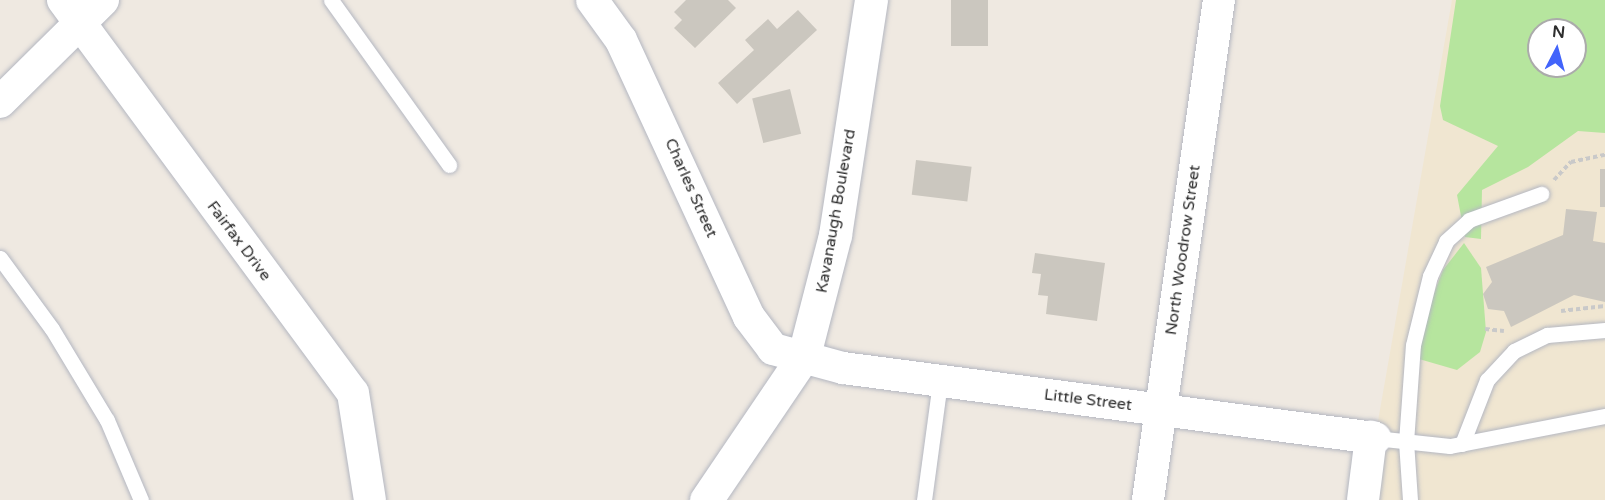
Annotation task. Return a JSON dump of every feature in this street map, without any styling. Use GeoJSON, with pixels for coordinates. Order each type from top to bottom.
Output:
{"type":"FeatureCollection","features":[{"type":"Feature","properties":{"kind":"street"},"geometry":{"type":"LineString","coordinates":[[0,102],[70,12],[103,0]]}},
{"type":"Feature","properties":{"kind":"street","name":"Charles Street"},"geometry":{"type":"LineString","coordinates":[[592,0],[621,40],[749,317],[773,349],[804,355]]}},
{"type":"Feature","properties":{"kind":"street","name":"Kavanaugh Boulevard"},"geometry":{"type":"LineString","coordinates":[[706,500],[804,355],[835,235],[871,0]]}},
{"type":"Feature","properties":{"kind":"street","name":"North Woodrow Street"},"geometry":{"type":"LineString","coordinates":[[1148,500],[1219,0]]}},
{"type":"Feature","properties":{"kind":"street","name":"Fairfax Drive"},"geometry":{"type":"LineString","coordinates":[[70,12],[353,393],[370,500]]}},
{"type":"Feature","properties":{"kind":"street","name":"Little Street"},"geometry":{"type":"LineString","coordinates":[[804,355],[843,368],[1373,437]]}},
{"type":"Feature","properties":{"kind":"street"},"geometry":{"type":"LineString","coordinates":[[1364,500],[1373,437]]}},
{"type":"Feature","properties":{"kind":"lane"},"geometry":{"type":"LineString","coordinates":[[332,0],[449,165]]}},
{"type":"Feature","properties":{"kind":"lane"},"geometry":{"type":"LineString","coordinates":[[1410,500],[1406,442],[1413,345],[1430,276],[1446,241],[1470,220],[1540,194]]}},
{"type":"Feature","properties":{"kind":"lane"},"geometry":{"type":"LineString","coordinates":[[0,258],[52,329],[107,420],[141,500]]}},
{"type":"Feature","properties":{"kind":"lane"},"geometry":{"type":"LineString","coordinates":[[1462,444],[1487,380],[1514,351],[1547,335],[1605,330]]}},
{"type":"Feature","properties":{"kind":"lane"},"geometry":{"type":"LineString","coordinates":[[924,500],[940,381]]}},
{"type":"Feature","properties":{"kind":"lane"},"geometry":{"type":"LineString","coordinates":[[1373,437],[1406,442],[1462,444],[1605,416]]}},
{"type":"Feature","properties":{"kind":"path"},"geometry":{"type":"LineString","coordinates":[[1540,194],[1571,162],[1605,156]]}},
{"type":"Feature","properties":{"kind":"shaded area"},"geometry":{"type":"Polygon","coordinates":[[[1452,0],[1605,0],[1605,500],[1370,500],[1375,438],[1452,0]]]}},
{"type":"Feature","properties":{"kind":"green space"},"geometry":{"type":"Polygon","coordinates":[[[1456,0],[1605,0],[1605,133],[1578,131],[1528,167],[1482,190],[1481,239],[1465,237],[1457,195],[1498,146],[1443,120],[1440,106],[1456,0]]]}},
{"type":"Feature","properties":{"kind":"green space"},"geometry":{"type":"Polygon","coordinates":[[[1464,243],[1481,268],[1486,332],[1480,352],[1457,370],[1419,359],[1426,314],[1443,270],[1464,243]]]}},
{"type":"Feature","properties":{"kind":"building"},"geometry":{"type":"Polygon","coordinates":[[[686,0],[728,0],[736,8],[695,48],[674,28],[682,20],[674,12],[686,0]]]}},
{"type":"Feature","properties":{"kind":"building"},"geometry":{"type":"Polygon","coordinates":[[[951,0],[988,0],[988,46],[951,46],[951,0]]]}},
{"type":"Feature","properties":{"kind":"building"},"geometry":{"type":"Polygon","coordinates":[[[798,10],[817,30],[737,104],[718,83],[754,50],[745,40],[768,19],[777,29],[798,10]]]}},
{"type":"Feature","properties":{"kind":"building"},"geometry":{"type":"Polygon","coordinates":[[[790,89],[801,134],[763,143],[752,98],[790,89]]]}},
{"type":"Feature","properties":{"kind":"building"},"geometry":{"type":"Polygon","coordinates":[[[916,160],[972,167],[967,202],[912,195],[916,160]]]}},
{"type":"Feature","properties":{"kind":"building"},"geometry":{"type":"Polygon","coordinates":[[[1600,169],[1605,169],[1605,207],[1600,207],[1600,169]]]}},
{"type":"Feature","properties":{"kind":"building"},"geometry":{"type":"Polygon","coordinates":[[[1566,209],[1597,212],[1593,241],[1605,243],[1605,302],[1574,295],[1511,327],[1504,311],[1488,309],[1483,294],[1492,282],[1486,267],[1563,235],[1566,209]]]}},
{"type":"Feature","properties":{"kind":"building"},"geometry":{"type":"Polygon","coordinates":[[[1035,253],[1105,263],[1097,321],[1046,314],[1048,296],[1038,295],[1041,274],[1032,273],[1035,253]]]}}]}
